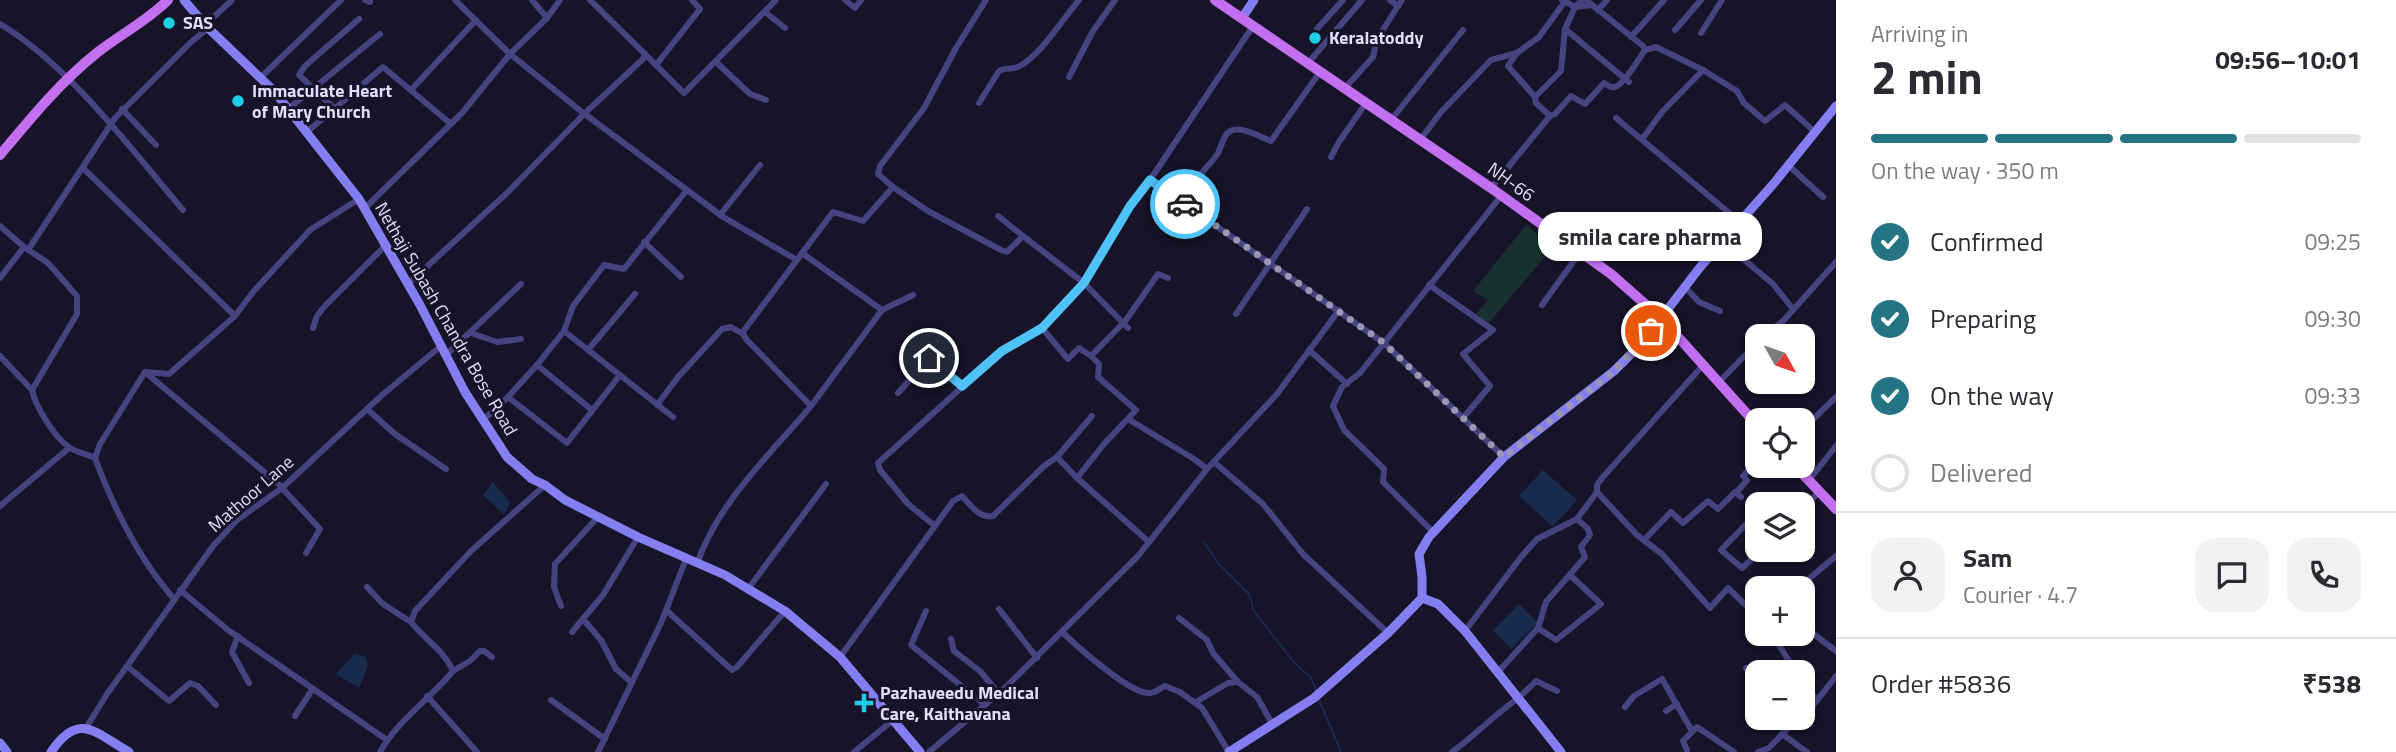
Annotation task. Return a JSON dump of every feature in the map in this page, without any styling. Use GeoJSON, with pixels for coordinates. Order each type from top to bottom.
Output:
{"type":"FeatureCollection","features":[{"type":"Feature","properties":{"kind":"main road"},"geometry":{"type":"LineString","coordinates":[[0,155],[31,118],[98,51],[152,16],[168,0]]}},
{"type":"Feature","properties":{"kind":"main road","name":"Nethaji Subash Chandra Bose Road"},"geometry":{"type":"LineString","coordinates":[[184,0],[206,27],[261,77],[359,199],[482,421],[507,457],[565,500],[748,589],[785,611],[840,657],[920,752]]}},
{"type":"Feature","properties":{"kind":"main road","name":"NH-66"},"geometry":{"type":"LineString","coordinates":[[1215,0],[1581,251],[1661,318],[1745,411]]}},
{"type":"Feature","properties":{"kind":"main road"},"geometry":{"type":"LineString","coordinates":[[1242,18],[1254,0]]}},
{"type":"Feature","properties":{"kind":"main road"},"geometry":{"type":"LineString","coordinates":[[1229,752],[1314,698],[1388,633],[1422,598],[1419,554],[1434,533],[1504,457],[1614,371],[1641,345],[1685,287],[1836,106]]}},
{"type":"Feature","properties":{"kind":"main road"},"geometry":{"type":"LineString","coordinates":[[1809,480],[1836,509]]}},
{"type":"Feature","properties":{"kind":"main road"},"geometry":{"type":"LineString","coordinates":[[1422,598],[1438,604],[1465,631],[1560,752]]}},
{"type":"Feature","properties":{"kind":"main road"},"geometry":{"type":"LineString","coordinates":[[51,752],[67,732],[86,728],[129,752]]}},
{"type":"Feature","properties":{"kind":"main road"},"geometry":{"type":"LineString","coordinates":[[0,743],[7,752]]}},
{"type":"Feature","properties":{"kind":"street"},"geometry":{"type":"LineString","coordinates":[[0,278],[26,248],[122,109],[232,0]]}},
{"type":"Feature","properties":{"kind":"street"},"geometry":{"type":"LineString","coordinates":[[261,77],[341,0]]}},
{"type":"Feature","properties":{"kind":"street"},"geometry":{"type":"LineString","coordinates":[[455,0],[510,54],[585,113],[720,215],[797,260]]}},
{"type":"Feature","properties":{"kind":"street"},"geometry":{"type":"LineString","coordinates":[[532,0],[547,18]]}},
{"type":"Feature","properties":{"kind":"street"},"geometry":{"type":"LineString","coordinates":[[365,209],[451,124],[510,54],[547,18],[560,0]]}},
{"type":"Feature","properties":{"kind":"street"},"geometry":{"type":"LineString","coordinates":[[590,0],[684,93],[776,0]]}},
{"type":"Feature","properties":{"kind":"street"},"geometry":{"type":"LineString","coordinates":[[692,0],[700,9]]}},
{"type":"Feature","properties":{"kind":"street"},"geometry":{"type":"LineString","coordinates":[[697,0],[700,9]]}},
{"type":"Feature","properties":{"kind":"street"},"geometry":{"type":"LineString","coordinates":[[845,0],[855,8],[861,0]]}},
{"type":"Feature","properties":{"kind":"street"},"geometry":{"type":"LineString","coordinates":[[986,0],[917,119],[880,166],[878,174],[928,211],[997,249],[1007,252],[1023,236]]}},
{"type":"Feature","properties":{"kind":"street"},"geometry":{"type":"LineString","coordinates":[[979,103],[999,71],[1003,68],[1018,68],[1032,58],[1079,0]]}},
{"type":"Feature","properties":{"kind":"street"},"geometry":{"type":"LineString","coordinates":[[1069,77],[1087,40],[1115,0]]}},
{"type":"Feature","properties":{"kind":"street"},"geometry":{"type":"LineString","coordinates":[[1308,63],[1362,0]]}},
{"type":"Feature","properties":{"kind":"street"},"geometry":{"type":"LineString","coordinates":[[1345,89],[1373,57],[1377,39],[1400,3],[1390,0]]}},
{"type":"Feature","properties":{"kind":"street"},"geometry":{"type":"LineString","coordinates":[[1420,140],[1441,112],[1491,61],[1517,53],[1539,37],[1564,0],[1575,7],[1607,0]]}},
{"type":"Feature","properties":{"kind":"street"},"geometry":{"type":"LineString","coordinates":[[1631,37],[1662,3],[1652,0]]}},
{"type":"Feature","properties":{"kind":"street"},"geometry":{"type":"LineString","coordinates":[[1675,30],[1701,0]]}},
{"type":"Feature","properties":{"kind":"street"},"geometry":{"type":"LineString","coordinates":[[1701,33],[1722,0]]}},
{"type":"Feature","properties":{"kind":"street"},"geometry":{"type":"LineString","coordinates":[[1318,29],[1338,2]]}},
{"type":"Feature","properties":{"kind":"street"},"geometry":{"type":"LineString","coordinates":[[1575,7],[1590,4]]}},
{"type":"Feature","properties":{"kind":"street"},"geometry":{"type":"LineString","coordinates":[[1590,4],[1645,50]]}},
{"type":"Feature","properties":{"kind":"street"},"geometry":{"type":"LineString","coordinates":[[1535,97],[1561,71],[1565,30],[1575,7]]}},
{"type":"Feature","properties":{"kind":"street"},"geometry":{"type":"LineString","coordinates":[[656,65],[700,9]]}},
{"type":"Feature","properties":{"kind":"street"},"geometry":{"type":"LineString","coordinates":[[765,12],[785,29]]}},
{"type":"Feature","properties":{"kind":"street"},"geometry":{"type":"LineString","coordinates":[[335,109],[299,75],[359,19]]}},
{"type":"Feature","properties":{"kind":"street"},"geometry":{"type":"LineString","coordinates":[[411,90],[476,20]]}},
{"type":"Feature","properties":{"kind":"street"},"geometry":{"type":"LineString","coordinates":[[0,24],[16,33],[68,79],[110,124],[183,211]]}},
{"type":"Feature","properties":{"kind":"street"},"geometry":{"type":"LineString","coordinates":[[935,526],[908,504],[880,470],[878,463],[1002,351],[1042,328],[1084,283],[1130,206],[1253,26]]}},
{"type":"Feature","properties":{"kind":"street"},"geometry":{"type":"LineString","coordinates":[[1391,120],[1463,30]]}},
{"type":"Feature","properties":{"kind":"street"},"geometry":{"type":"LineString","coordinates":[[1565,30],[1626,80]]}},
{"type":"Feature","properties":{"kind":"street"},"geometry":{"type":"LineString","coordinates":[[288,109],[380,34]]}},
{"type":"Feature","properties":{"kind":"street"},"geometry":{"type":"LineString","coordinates":[[1491,188],[1549,116],[1555,114],[1571,96],[1585,104],[1604,83],[1615,87],[1626,80],[1645,50],[1656,47],[1703,70],[1737,92],[1744,103],[1765,121],[1785,104],[1815,132]]}},
{"type":"Feature","properties":{"kind":"street"},"geometry":{"type":"LineString","coordinates":[[1517,53],[1508,66],[1549,116]]}},
{"type":"Feature","properties":{"kind":"street"},"geometry":{"type":"LineString","coordinates":[[408,284],[507,193],[645,54]]}},
{"type":"Feature","properties":{"kind":"street"},"geometry":{"type":"LineString","coordinates":[[716,62],[750,94],[766,100]]}},
{"type":"Feature","properties":{"kind":"street"},"geometry":{"type":"LineString","coordinates":[[307,132],[383,67],[451,124]]}},
{"type":"Feature","properties":{"kind":"street"},"geometry":{"type":"LineString","coordinates":[[1643,138],[1662,112],[1703,70]]}},
{"type":"Feature","properties":{"kind":"street"},"geometry":{"type":"LineString","coordinates":[[1178,200],[1184,189],[1206,169],[1227,133],[1242,130],[1270,141],[1320,72]]}},
{"type":"Feature","properties":{"kind":"street"},"geometry":{"type":"LineString","coordinates":[[1331,158],[1366,103]]}},
{"type":"Feature","properties":{"kind":"street"},"geometry":{"type":"LineString","coordinates":[[122,109],[156,145]]}},
{"type":"Feature","properties":{"kind":"street"},"geometry":{"type":"LineString","coordinates":[[1616,118],[1740,222]]}},
{"type":"Feature","properties":{"kind":"street"},"geometry":{"type":"LineString","coordinates":[[720,215],[760,165]]}},
{"type":"Feature","properties":{"kind":"street"},"geometry":{"type":"LineString","coordinates":[[1788,165],[1823,197]]}},
{"type":"Feature","properties":{"kind":"street"},"geometry":{"type":"LineString","coordinates":[[83,168],[235,316]]}},
{"type":"Feature","properties":{"kind":"street"},"geometry":{"type":"LineString","coordinates":[[1150,180],[1384,343],[1504,457]]}},
{"type":"Feature","properties":{"kind":"street"},"geometry":{"type":"LineString","coordinates":[[743,334],[747,325],[833,212],[863,221],[893,187]]}},
{"type":"Feature","properties":{"kind":"street"},"geometry":{"type":"LineString","coordinates":[[482,421],[509,397],[564,331],[573,306],[604,265],[624,269],[687,190]]}},
{"type":"Feature","properties":{"kind":"street"},"geometry":{"type":"LineString","coordinates":[[1434,533],[1383,482],[1384,469],[1344,430],[1333,406],[1342,387],[1360,373],[1501,196]]}},
{"type":"Feature","properties":{"kind":"street"},"geometry":{"type":"LineString","coordinates":[[145,372],[169,374],[235,316],[253,292],[310,230],[359,199]]}},
{"type":"Feature","properties":{"kind":"street"},"geometry":{"type":"LineString","coordinates":[[1236,314],[1307,209]]}},
{"type":"Feature","properties":{"kind":"street"},"geometry":{"type":"LineString","coordinates":[[998,216],[1084,283],[1125,326]]}},
{"type":"Feature","properties":{"kind":"street"},"geometry":{"type":"LineString","coordinates":[[0,226],[48,262],[77,296],[77,314],[32,390]]}},
{"type":"Feature","properties":{"kind":"street"},"geometry":{"type":"LineString","coordinates":[[644,242],[681,278]]}},
{"type":"Feature","properties":{"kind":"street"},"geometry":{"type":"LineString","coordinates":[[1723,242],[1773,284],[1793,309]]}},
{"type":"Feature","properties":{"kind":"street"},"geometry":{"type":"LineString","coordinates":[[313,328],[324,307],[385,246]]}},
{"type":"Feature","properties":{"kind":"street"},"geometry":{"type":"LineString","coordinates":[[1542,305],[1581,251]]}},
{"type":"Feature","properties":{"kind":"street"},"geometry":{"type":"LineString","coordinates":[[802,253],[882,310]]}},
{"type":"Feature","properties":{"kind":"street"},"geometry":{"type":"LineString","coordinates":[[1777,324],[1836,262]]}},
{"type":"Feature","properties":{"kind":"street"},"geometry":{"type":"LineString","coordinates":[[1091,356],[1125,326],[1158,274],[1168,278]]}},
{"type":"Feature","properties":{"kind":"street","name":"Mathoor Lane"},"geometry":{"type":"LineString","coordinates":[[86,728],[180,590],[213,546],[237,520],[282,487],[368,410],[444,349],[471,333],[521,284]]}},
{"type":"Feature","properties":{"kind":"street"},"geometry":{"type":"LineString","coordinates":[[1429,285],[1493,330],[1463,354],[1490,386],[1463,418]]}},
{"type":"Feature","properties":{"kind":"street"},"geometry":{"type":"LineString","coordinates":[[1685,287],[1699,302],[1720,311]]}},
{"type":"Feature","properties":{"kind":"street"},"geometry":{"type":"LineString","coordinates":[[587,350],[635,294]]}},
{"type":"Feature","properties":{"kind":"street"},"geometry":{"type":"LineString","coordinates":[[697,564],[705,540],[718,517],[810,406],[882,310],[913,295]]}},
{"type":"Feature","properties":{"kind":"street"},"geometry":{"type":"LineString","coordinates":[[929,752],[999,694],[1037,658],[1149,542],[1207,470],[1278,394],[1339,310]]}},
{"type":"Feature","properties":{"kind":"street"},"geometry":{"type":"LineString","coordinates":[[657,405],[678,377],[722,329],[731,327],[743,334],[810,406]]}},
{"type":"Feature","properties":{"kind":"street"},"geometry":{"type":"LineString","coordinates":[[1042,328],[1068,359],[1079,348],[1091,356],[1099,365],[1098,377],[1136,410],[1077,478]]}},
{"type":"Feature","properties":{"kind":"street"},"geometry":{"type":"LineString","coordinates":[[564,331],[673,418]]}},
{"type":"Feature","properties":{"kind":"street"},"geometry":{"type":"LineString","coordinates":[[471,333],[497,342],[521,339]]}},
{"type":"Feature","properties":{"kind":"street"},"geometry":{"type":"LineString","coordinates":[[1309,350],[1347,384]]}},
{"type":"Feature","properties":{"kind":"street"},"geometry":{"type":"LineString","coordinates":[[1719,382],[1745,355]]}},
{"type":"Feature","properties":{"kind":"street"},"geometry":{"type":"LineString","coordinates":[[0,356],[32,390],[34,401],[46,420],[69,448],[95,458]]}},
{"type":"Feature","properties":{"kind":"street"},"geometry":{"type":"LineString","coordinates":[[898,393],[929,358],[962,386]]}},
{"type":"Feature","properties":{"kind":"street"},"geometry":{"type":"LineString","coordinates":[[1465,631],[1537,540],[1577,519],[1597,492],[1597,485],[1602,478],[1704,364]]}},
{"type":"Feature","properties":{"kind":"street"},"geometry":{"type":"LineString","coordinates":[[537,365],[592,410]]}},
{"type":"Feature","properties":{"kind":"street"},"geometry":{"type":"LineString","coordinates":[[145,372],[100,444],[95,458],[113,504],[132,540],[174,599]]}},
{"type":"Feature","properties":{"kind":"street"},"geometry":{"type":"LineString","coordinates":[[145,372],[282,487],[320,529],[306,553]]}},
{"type":"Feature","properties":{"kind":"street"},"geometry":{"type":"LineString","coordinates":[[509,397],[567,443],[620,375]]}},
{"type":"Feature","properties":{"kind":"street"},"geometry":{"type":"LineString","coordinates":[[1815,417],[1836,397]]}},
{"type":"Feature","properties":{"kind":"street"},"geometry":{"type":"LineString","coordinates":[[368,410],[395,434],[446,468]]}},
{"type":"Feature","properties":{"kind":"street"},"geometry":{"type":"LineString","coordinates":[[840,657],[953,501],[962,496],[980,514],[993,516],[1044,466],[1057,457],[1092,416]]}},
{"type":"Feature","properties":{"kind":"street"},"geometry":{"type":"LineString","coordinates":[[1128,419],[1194,459],[1207,470]]}},
{"type":"Feature","properties":{"kind":"street"},"geometry":{"type":"LineString","coordinates":[[1809,480],[1836,446]]}},
{"type":"Feature","properties":{"kind":"street"},"geometry":{"type":"LineString","coordinates":[[0,506],[69,448]]}},
{"type":"Feature","properties":{"kind":"street"},"geometry":{"type":"LineString","coordinates":[[1057,457],[1149,542]]}},
{"type":"Feature","properties":{"kind":"street"},"geometry":{"type":"LineString","coordinates":[[1214,463],[1263,503],[1303,554],[1388,633]]}},
{"type":"Feature","properties":{"kind":"street"},"geometry":{"type":"LineString","coordinates":[[1644,540],[1671,512],[1683,523],[1705,502],[1708,501],[1718,509],[1735,492],[1738,495],[1747,480],[1745,478]]}},
{"type":"Feature","properties":{"kind":"street"},"geometry":{"type":"LineString","coordinates":[[748,589],[825,484]]}},
{"type":"Feature","properties":{"kind":"street"},"geometry":{"type":"LineString","coordinates":[[411,622],[415,611],[471,551],[545,485]]}},
{"type":"Feature","properties":{"kind":"street"},"geometry":{"type":"LineString","coordinates":[[1597,492],[1644,540],[1662,554],[1710,608],[1728,588],[1745,604]]}},
{"type":"Feature","properties":{"kind":"street"},"geometry":{"type":"LineString","coordinates":[[1815,496],[1820,492]]}},
{"type":"Feature","properties":{"kind":"street"},"geometry":{"type":"LineString","coordinates":[[561,606],[554,587],[555,564],[597,517]]}},
{"type":"Feature","properties":{"kind":"street"},"geometry":{"type":"LineString","coordinates":[[1499,671],[1538,628],[1546,602],[1586,557],[1581,547],[1590,531],[1577,519]]}},
{"type":"Feature","properties":{"kind":"street"},"geometry":{"type":"LineString","coordinates":[[1745,525],[1721,550],[1742,568],[1749,562]]}},
{"type":"Feature","properties":{"kind":"street"},"geometry":{"type":"LineString","coordinates":[[572,632],[603,595],[638,537]]}},
{"type":"Feature","properties":{"kind":"street"},"geometry":{"type":"LineString","coordinates":[[1812,576],[1836,556]]}},
{"type":"Feature","properties":{"kind":"street"},"geometry":{"type":"LineString","coordinates":[[598,752],[666,610],[686,559]]}},
{"type":"Feature","properties":{"kind":"street"},"geometry":{"type":"LineString","coordinates":[[1538,628],[1556,640],[1601,604],[1570,575]]}},
{"type":"Feature","properties":{"kind":"street"},"geometry":{"type":"LineString","coordinates":[[368,587],[383,604],[411,622],[421,635],[447,656],[453,671]]}},
{"type":"Feature","properties":{"kind":"street"},"geometry":{"type":"LineString","coordinates":[[180,590],[312,690],[387,740]]}},
{"type":"Feature","properties":{"kind":"street"},"geometry":{"type":"LineString","coordinates":[[999,608],[1037,658]]}},
{"type":"Feature","properties":{"kind":"street"},"geometry":{"type":"LineString","coordinates":[[666,610],[732,670],[785,611]]}},
{"type":"Feature","properties":{"kind":"street"},"geometry":{"type":"LineString","coordinates":[[926,611],[911,645],[985,705]]}},
{"type":"Feature","properties":{"kind":"street"},"geometry":{"type":"LineString","coordinates":[[1179,618],[1207,640],[1213,653],[1238,682],[1257,697],[1273,725]]}},
{"type":"Feature","properties":{"kind":"street"},"geometry":{"type":"LineString","coordinates":[[583,619],[601,640],[617,669],[631,682]]}},
{"type":"Feature","properties":{"kind":"street"},"geometry":{"type":"LineString","coordinates":[[1063,633],[1110,675],[1149,694],[1165,686],[1196,702],[1229,752]]}},
{"type":"Feature","properties":{"kind":"street"},"geometry":{"type":"LineString","coordinates":[[1815,635],[1836,652]]}},
{"type":"Feature","properties":{"kind":"street"},"geometry":{"type":"LineString","coordinates":[[238,636],[232,652],[249,683]]}},
{"type":"Feature","properties":{"kind":"street"},"geometry":{"type":"LineString","coordinates":[[951,639],[954,651],[981,672],[999,694]]}},
{"type":"Feature","properties":{"kind":"street"},"geometry":{"type":"LineString","coordinates":[[380,752],[387,740],[453,671],[482,650],[492,657]]}},
{"type":"Feature","properties":{"kind":"street"},"geometry":{"type":"LineString","coordinates":[[128,667],[169,701],[190,683],[198,686],[216,705]]}},
{"type":"Feature","properties":{"kind":"street"},"geometry":{"type":"LineString","coordinates":[[1758,752],[1769,748],[1805,716],[1836,676]]}},
{"type":"Feature","properties":{"kind":"street"},"geometry":{"type":"LineString","coordinates":[[1625,707],[1634,696],[1662,679],[1692,731]]}},
{"type":"Feature","properties":{"kind":"street"},"geometry":{"type":"LineString","coordinates":[[1452,752],[1520,699],[1536,681],[1557,691]]}},
{"type":"Feature","properties":{"kind":"street"},"geometry":{"type":"LineString","coordinates":[[1196,702],[1228,683],[1238,682]]}},
{"type":"Feature","properties":{"kind":"street"},"geometry":{"type":"LineString","coordinates":[[295,716],[312,690]]}},
{"type":"Feature","properties":{"kind":"street"},"geometry":{"type":"LineString","coordinates":[[427,696],[477,752]]}},
{"type":"Feature","properties":{"kind":"street"},"geometry":{"type":"LineString","coordinates":[[551,700],[605,739]]}},
{"type":"Feature","properties":{"kind":"street"},"geometry":{"type":"LineString","coordinates":[[1666,711],[1677,704]]}},
{"type":"Feature","properties":{"kind":"street"},"geometry":{"type":"LineString","coordinates":[[853,752],[893,720]]}},
{"type":"Feature","properties":{"kind":"street"},"geometry":{"type":"LineString","coordinates":[[1687,750],[1683,741],[1697,727],[1734,752]]}},
{"type":"Feature","properties":{"kind":"street"},"geometry":{"type":"LineString","coordinates":[[1785,731],[1807,752]]}},
{"type":"Feature","properties":{"kind":"green space"},"geometry":{"type":"Polygon","coordinates":[[[1526,225],[1554,246],[1488,324],[1475,315],[1488,300],[1473,291],[1526,225]]]}},
{"type":"Feature","properties":{"kind":"water"},"geometry":{"type":"Polygon","coordinates":[[[1543,470],[1577,500],[1553,527],[1519,496],[1543,470]]]}},
{"type":"Feature","properties":{"kind":"water"},"geometry":{"type":"Polygon","coordinates":[[[493,482],[510,502],[504,515],[483,495],[493,482]]]}},
{"type":"Feature","properties":{"kind":"water"},"geometry":{"type":"Polygon","coordinates":[[[1519,604],[1538,623],[1511,649],[1493,630],[1519,604]]]}},
{"type":"Feature","properties":{"kind":"water"},"geometry":{"type":"Polygon","coordinates":[[[354,654],[365,656],[368,666],[359,688],[336,674],[354,654]]]}},
{"type":"Feature","properties":{"kind":"waterway"},"geometry":{"type":"LineString","coordinates":[[1204,542],[1218,563],[1249,594],[1254,611],[1293,661],[1311,678],[1316,690]]}},
{"type":"Feature","properties":{"kind":"waterway"},"geometry":{"type":"LineString","coordinates":[[1319,700],[1341,752]]}},
{"type":"Feature","properties":{"kind":"way so far"},"geometry":{"type":"LineString","coordinates":[[1185,204],[1384,343],[1504,457],[1614,371],[1641,345],[1651,331]]}},
{"type":"Feature","properties":{"kind":"place","name":"SAS"},"geometry":{"type":"Point","coordinates":[169,23]}},
{"type":"Feature","properties":{"kind":"place","name":"Keralatoddy"},"geometry":{"type":"Point","coordinates":[1315,38]}},
{"type":"Feature","properties":{"kind":"place","name":"Immaculate Heart of Mary Church"},"geometry":{"type":"Point","coordinates":[238,101]}},
{"type":"Feature","properties":{"kind":"place","name":"smila care pharma"},"geometry":{"type":"Point","coordinates":[1651,331]}},
{"type":"Feature","properties":{"kind":"place","name":"Pazhaveedu Medical Care, Kaithavana"},"geometry":{"type":"Point","coordinates":[864,703]}},
{"type":"Feature","properties":{"kind":"route"},"geometry":{"type":"LineString","coordinates":[[929,358],[962,386],[1002,351],[1042,328],[1084,283],[1130,206],[1150,180],[1185,204]]}}]}
